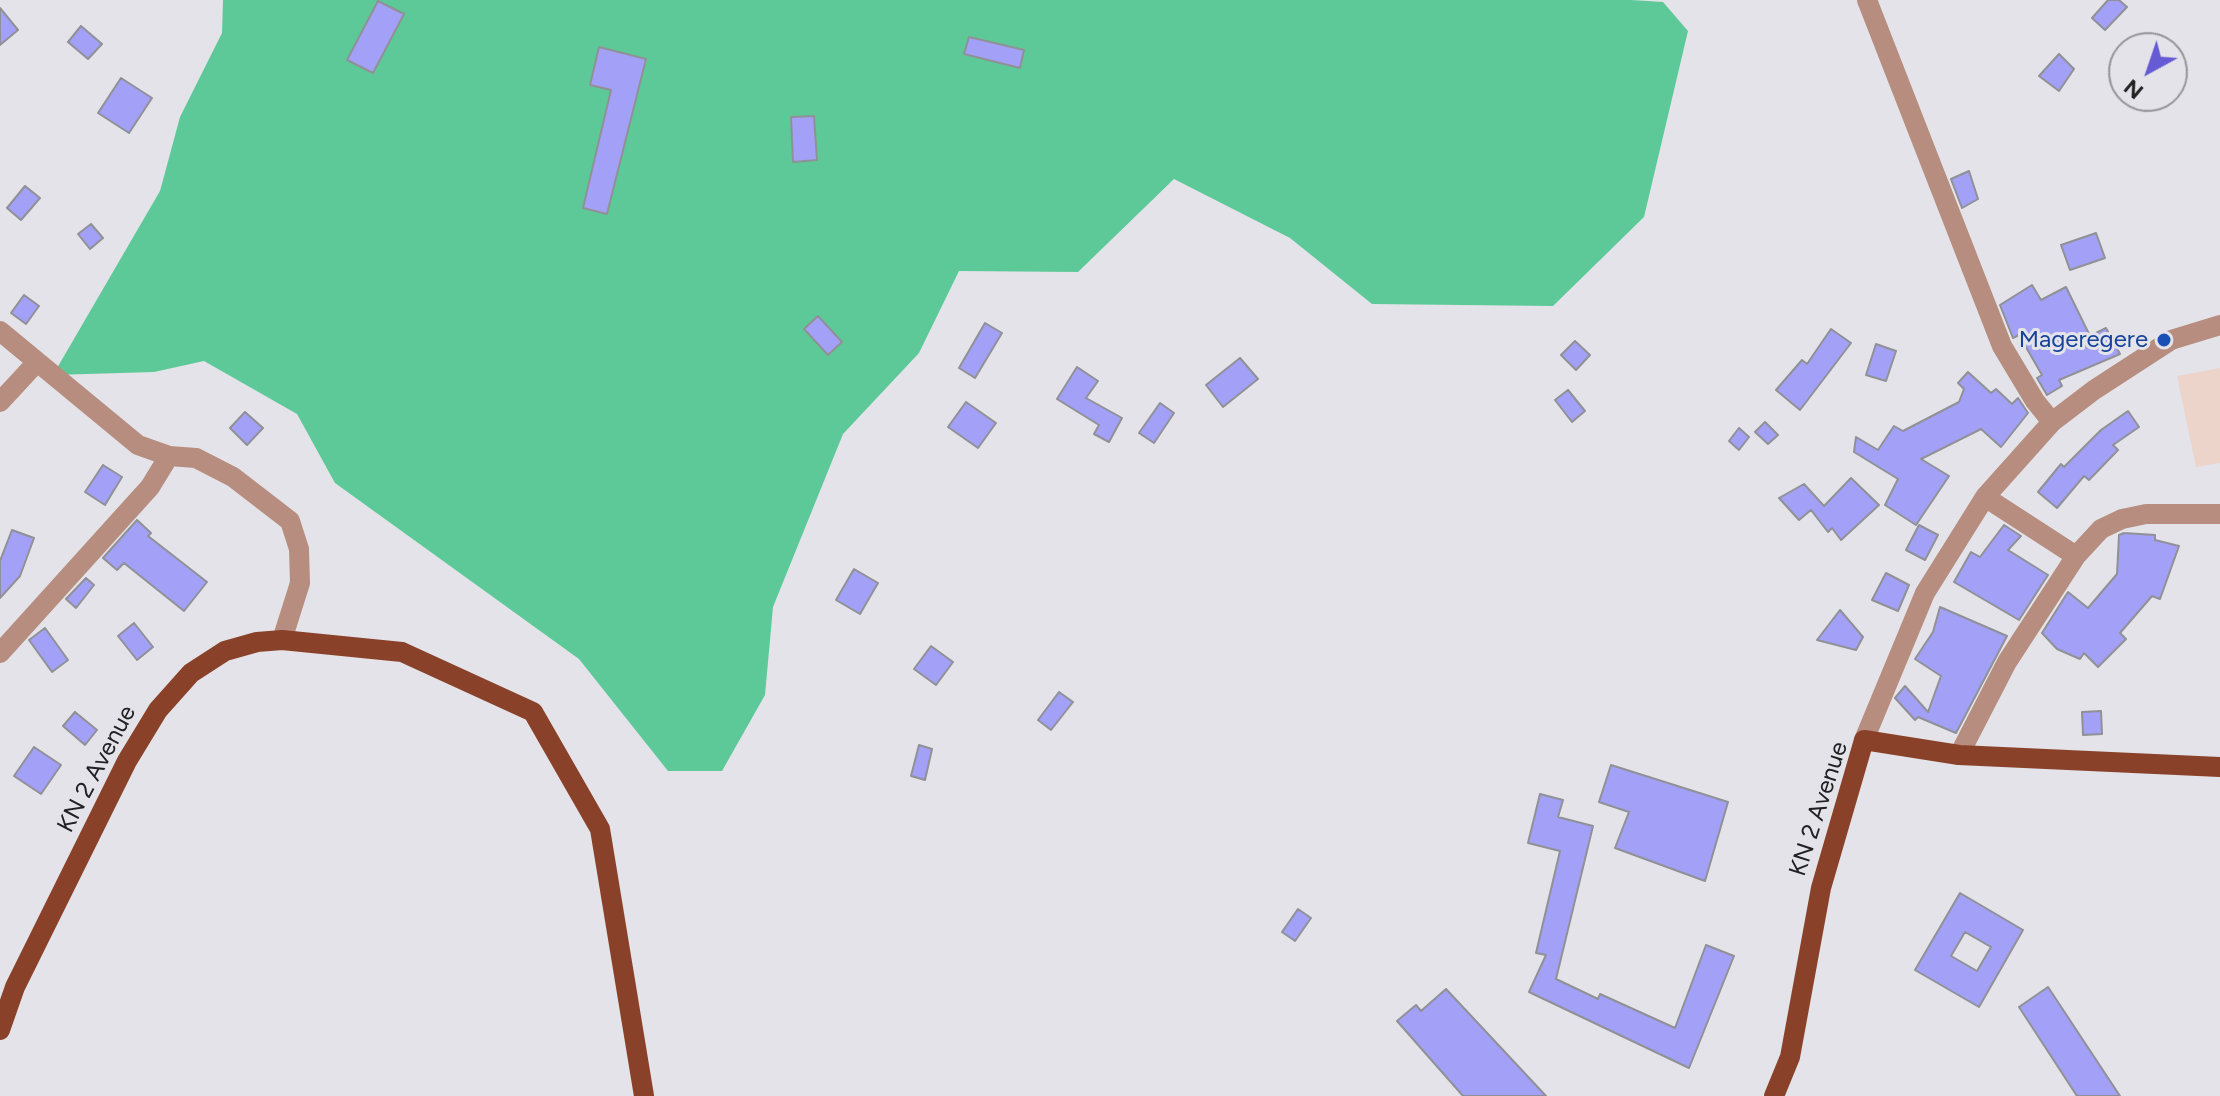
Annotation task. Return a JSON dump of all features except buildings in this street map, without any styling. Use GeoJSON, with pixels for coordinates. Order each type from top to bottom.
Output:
{"type":"FeatureCollection","features":[{"type":"Feature","properties":{"kind":"main road","name":"KN 2 Avenue"},"geometry":{"type":"LineString","coordinates":[[0,1030],[15,987],[127,761],[158,710],[191,673],[225,651],[257,642],[282,640],[402,652],[533,712],[600,829],[644,1096]]}},
{"type":"Feature","properties":{"kind":"main road","name":"KN 2 Avenue"},"geometry":{"type":"LineString","coordinates":[[1774,1096],[1790,1057],[1821,888],[1864,740],[1959,755],[2220,767]]}},
{"type":"Feature","properties":{"kind":"street"},"geometry":{"type":"LineString","coordinates":[[1867,0],[2002,346],[2035,401],[2052,422]]}},
{"type":"Feature","properties":{"kind":"street"},"geometry":{"type":"LineString","coordinates":[[1864,740],[1925,593],[1985,497],[2052,422],[2171,340],[2220,325]]}},
{"type":"Feature","properties":{"kind":"street"},"geometry":{"type":"LineString","coordinates":[[0,331],[138,445],[169,456],[196,458],[233,477],[290,521],[299,549],[300,583],[282,640]]}},
{"type":"Feature","properties":{"kind":"street"},"geometry":{"type":"LineString","coordinates":[[0,402],[37,362]]}},
{"type":"Feature","properties":{"kind":"street"},"geometry":{"type":"LineString","coordinates":[[0,653],[150,487],[169,456]]}},
{"type":"Feature","properties":{"kind":"street"},"geometry":{"type":"LineString","coordinates":[[1985,497],[2076,556]]}},
{"type":"Feature","properties":{"kind":"street"},"geometry":{"type":"LineString","coordinates":[[1959,755],[2007,662],[2076,556],[2101,529],[2122,519],[2146,514],[2220,514]]}},
{"type":"Feature","properties":{"kind":"shaded area"},"geometry":{"type":"Polygon","coordinates":[[[2220,368],[2220,463],[2196,467],[2177,376],[2220,368]]]}},
{"type":"Feature","properties":{"kind":"green space"},"geometry":{"type":"Polygon","coordinates":[[[223,0],[1631,0],[1663,2],[1688,31],[1644,217],[1553,306],[1372,304],[1290,238],[1174,179],[1078,272],[959,271],[919,353],[843,434],[773,607],[765,695],[722,771],[668,771],[579,659],[335,483],[297,414],[204,361],[154,372],[53,375],[160,191],[180,117],[222,33],[223,0]]]}},
{"type":"Feature","properties":{"kind":"place","name":"Mageregere"},"geometry":{"type":"Point","coordinates":[2164,340]}}]}
